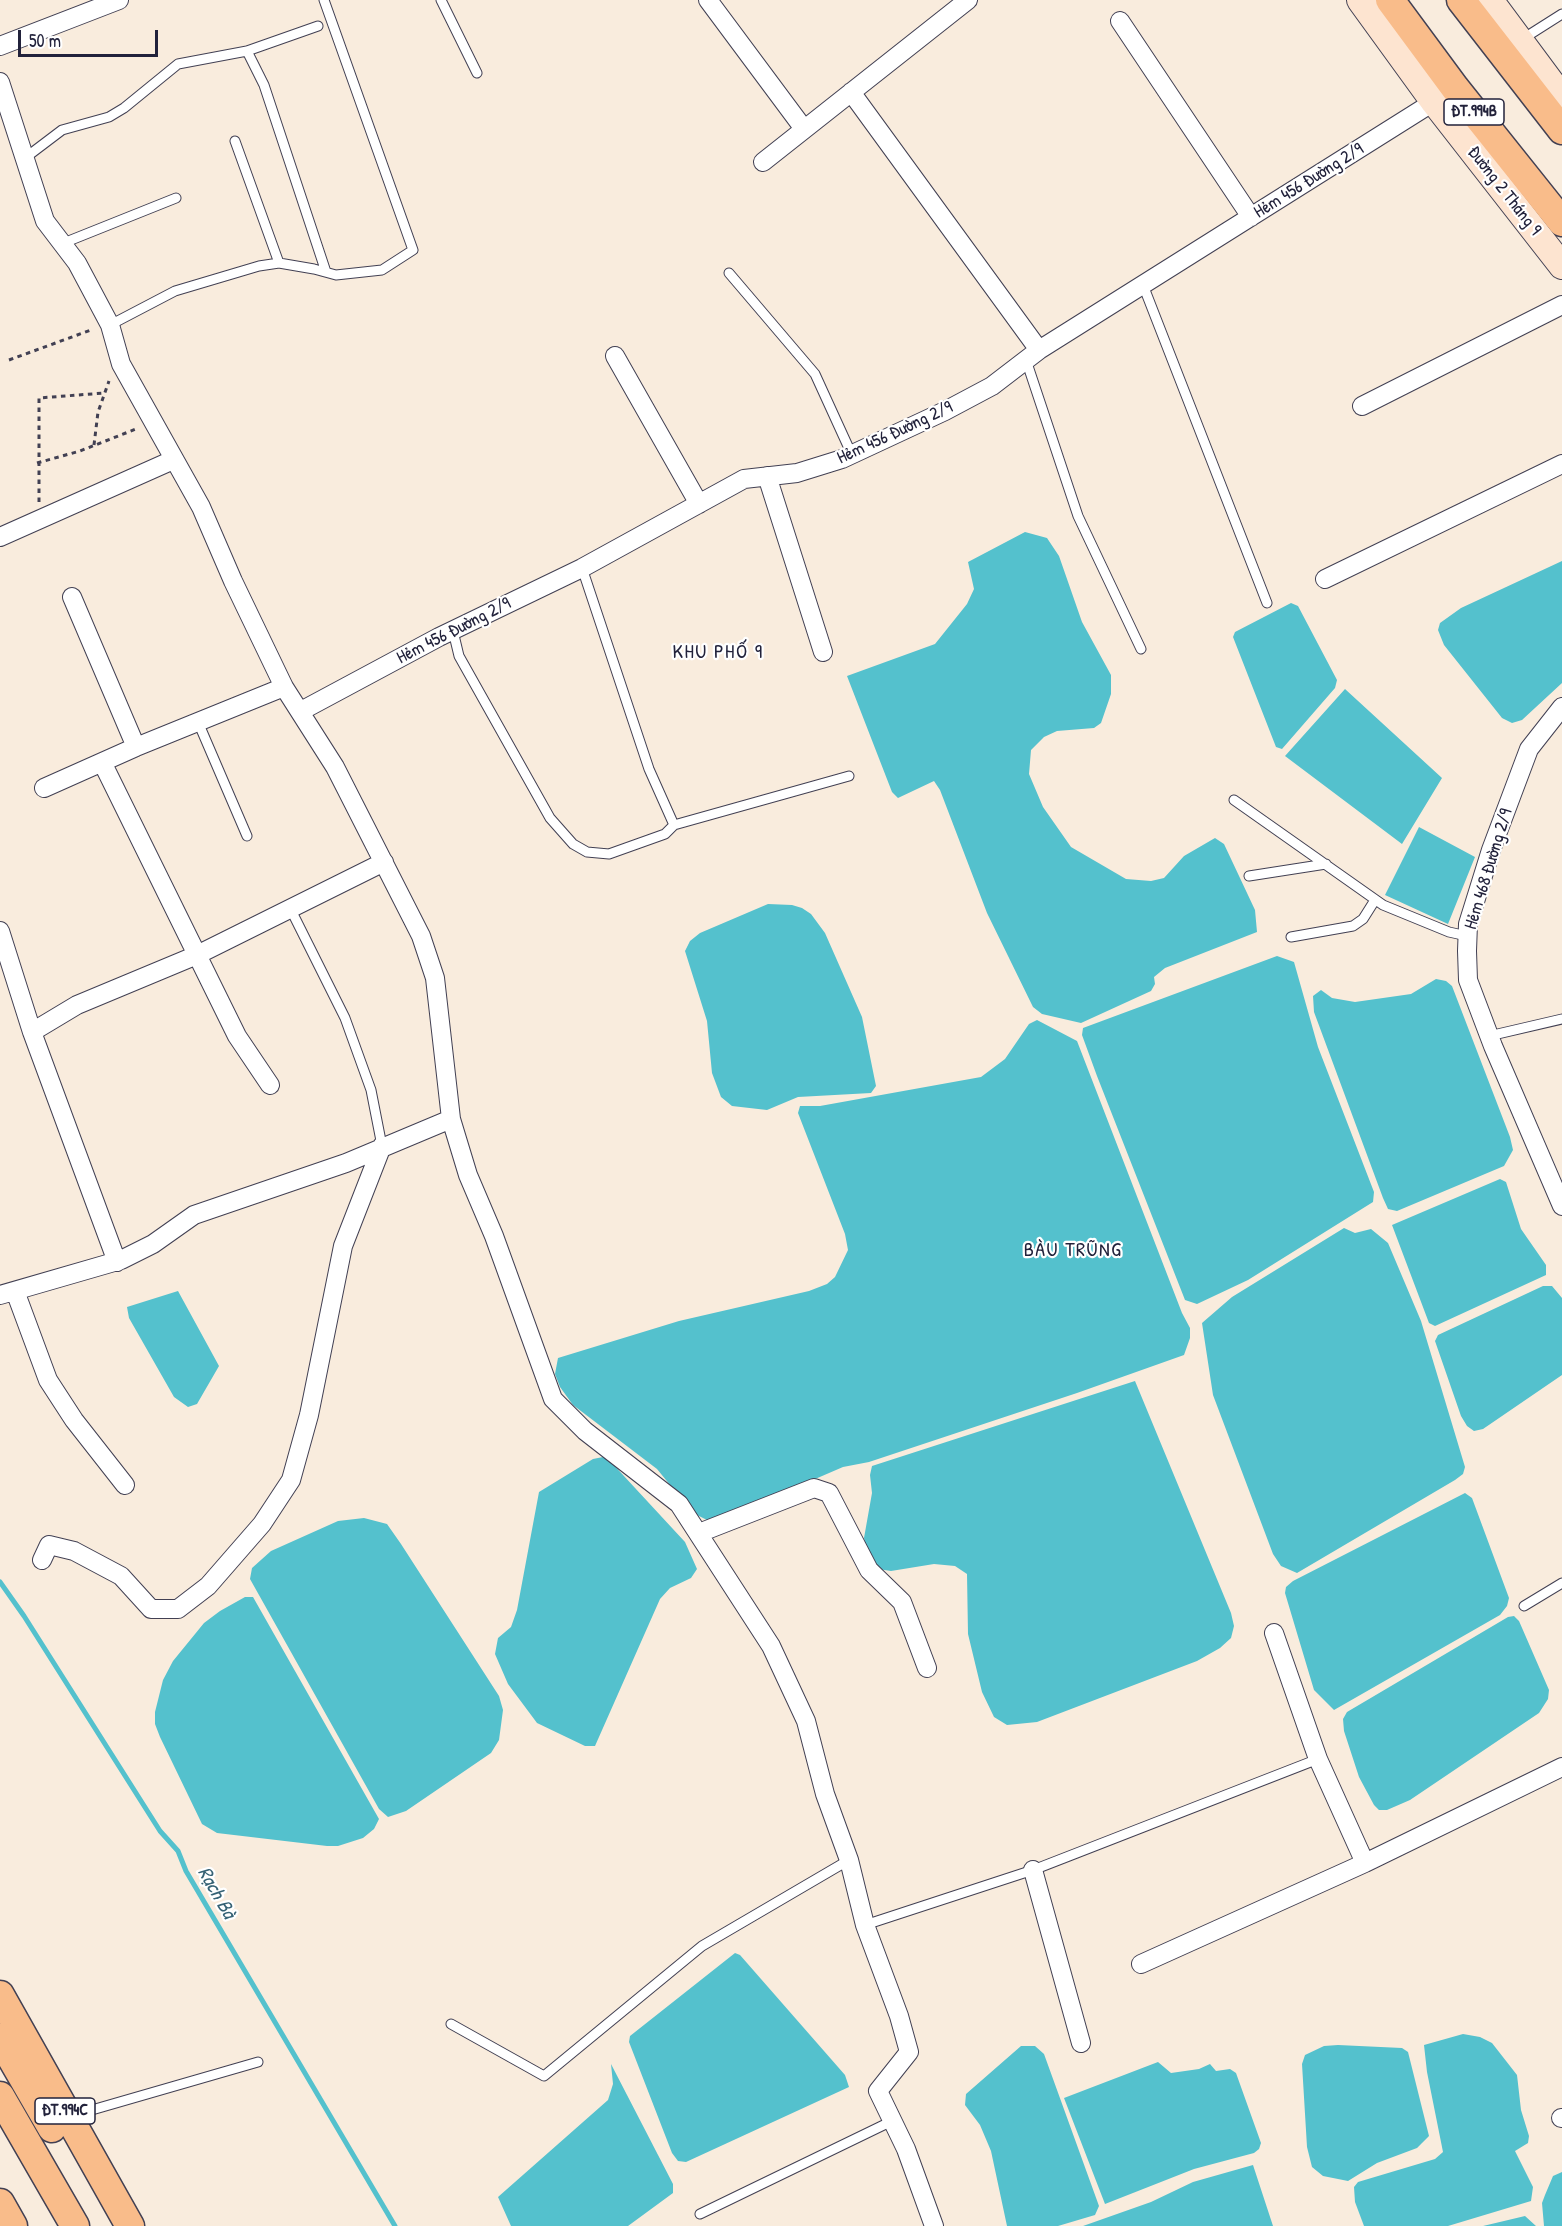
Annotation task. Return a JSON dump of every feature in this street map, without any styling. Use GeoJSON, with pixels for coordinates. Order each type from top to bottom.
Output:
{"type":"FeatureCollection","features":[{"type":"Feature","properties":{"kind":"main road","name":"Đường 2 Tháng 9"},"geometry":{"type":"LineString","coordinates":[[1360,0],[1444,95],[1562,222]]}},
{"type":"Feature","properties":{"kind":"main road","name":"Đường 2 Tháng 9"},"geometry":{"type":"LineString","coordinates":[[1390,0],[1444,95],[1562,266]]}},
{"type":"Feature","properties":{"kind":"main road","name":"ĐT.994B"},"geometry":{"type":"LineString","coordinates":[[1461,0],[1562,97]]}},
{"type":"Feature","properties":{"kind":"main road","name":"ĐT.994B"},"geometry":{"type":"LineString","coordinates":[[1490,0],[1510,47],[1562,130]]}},
{"type":"Feature","properties":{"kind":"main road","name":"ĐT.994C"},"geometry":{"type":"LineString","coordinates":[[0,1995],[130,2226]]}},
{"type":"Feature","properties":{"kind":"main road","name":"ĐT.994C"},"geometry":{"type":"LineString","coordinates":[[0,2038],[109,2226]]}},
{"type":"Feature","properties":{"kind":"main road","name":"ĐT.994C"},"geometry":{"type":"LineString","coordinates":[[0,2096],[75,2226]]}},
{"type":"Feature","properties":{"kind":"main road"},"geometry":{"type":"LineString","coordinates":[[0,2203],[13,2226]]}},
{"type":"Feature","properties":{"kind":"street"},"geometry":{"type":"LineString","coordinates":[[0,46],[119,0]]}},
{"type":"Feature","properties":{"kind":"street"},"geometry":{"type":"LineString","coordinates":[[708,0],[804,129]]}},
{"type":"Feature","properties":{"kind":"street"},"geometry":{"type":"LineString","coordinates":[[764,162],[968,0]]}},
{"type":"Feature","properties":{"kind":"street"},"geometry":{"type":"LineString","coordinates":[[1120,21],[1251,217]]}},
{"type":"Feature","properties":{"kind":"street"},"geometry":{"type":"LineString","coordinates":[[0,82],[45,221],[77,263],[110,325],[121,364],[154,422],[172,460],[201,507],[228,572],[285,687],[335,767],[421,936],[435,978],[451,1119],[468,1175],[494,1236],[553,1400],[585,1431],[680,1504],[771,1646],[806,1721],[825,1794],[849,1860],[865,1925],[899,2016],[909,2052],[878,2091],[906,2149],[934,2226]]}},
{"type":"Feature","properties":{"kind":"street"},"geometry":{"type":"LineString","coordinates":[[851,92],[1032,355]]}},
{"type":"Feature","properties":{"kind":"street","name":"Hẻm 456 Đường 2/9"},"geometry":{"type":"LineString","coordinates":[[301,711],[453,631],[582,568],[744,479],[797,473],[852,455],[992,386],[1032,355],[1444,95]]}},
{"type":"Feature","properties":{"kind":"street"},"geometry":{"type":"LineString","coordinates":[[1362,406],[1562,305]]}},
{"type":"Feature","properties":{"kind":"street"},"geometry":{"type":"LineString","coordinates":[[615,356],[699,504]]}},
{"type":"Feature","properties":{"kind":"street"},"geometry":{"type":"LineString","coordinates":[[0,537],[172,460]]}},
{"type":"Feature","properties":{"kind":"street"},"geometry":{"type":"LineString","coordinates":[[1325,579],[1562,464]]}},
{"type":"Feature","properties":{"kind":"street"},"geometry":{"type":"LineString","coordinates":[[767,476],[823,652]]}},
{"type":"Feature","properties":{"kind":"street"},"geometry":{"type":"LineString","coordinates":[[72,597],[136,747]]}},
{"type":"Feature","properties":{"kind":"street"},"geometry":{"type":"LineString","coordinates":[[44,788],[136,747],[285,687]]}},
{"type":"Feature","properties":{"kind":"street","name":"Hẻm 468 Đường 2/9"},"geometry":{"type":"LineString","coordinates":[[1562,707],[1529,749],[1491,850],[1468,924],[1467,936],[1468,980],[1489,1036],[1562,1206]]}},
{"type":"Feature","properties":{"kind":"street"},"geometry":{"type":"LineString","coordinates":[[102,762],[237,1036],[270,1085]]}},
{"type":"Feature","properties":{"kind":"street"},"geometry":{"type":"LineString","coordinates":[[32,1032],[77,1005],[197,955],[384,862]]}},
{"type":"Feature","properties":{"kind":"street"},"geometry":{"type":"LineString","coordinates":[[0,931],[32,1032],[117,1262]]}},
{"type":"Feature","properties":{"kind":"street"},"geometry":{"type":"LineString","coordinates":[[125,1485],[74,1420],[48,1380],[7,1293],[117,1262],[153,1244],[194,1215],[346,1162],[451,1119]]}},
{"type":"Feature","properties":{"kind":"street"},"geometry":{"type":"LineString","coordinates":[[42,1560],[49,1545],[74,1551],[121,1576],[151,1609],[178,1609],[208,1586],[262,1524],[291,1480],[309,1415],[343,1246],[382,1146]]}},
{"type":"Feature","properties":{"kind":"street"},"geometry":{"type":"LineString","coordinates":[[699,1533],[814,1488],[829,1493],[869,1570],[902,1602],[927,1668]]}},
{"type":"Feature","properties":{"kind":"street"},"geometry":{"type":"LineString","coordinates":[[1274,1633],[1318,1759],[1365,1863]]}},
{"type":"Feature","properties":{"kind":"street"},"geometry":{"type":"LineString","coordinates":[[1141,1964],[1365,1863],[1562,1767]]}},
{"type":"Feature","properties":{"kind":"street"},"geometry":{"type":"LineString","coordinates":[[1033,1870],[1082,2043]]}},
{"type":"Feature","properties":{"kind":"lane"},"geometry":{"type":"LineString","coordinates":[[110,325],[175,291],[260,266],[279,264],[336,275],[382,270],[413,250],[324,0]]}},
{"type":"Feature","properties":{"kind":"lane"},"geometry":{"type":"LineString","coordinates":[[441,0],[477,73]]}},
{"type":"Feature","properties":{"kind":"lane"},"geometry":{"type":"LineString","coordinates":[[1510,47],[1562,14]]}},
{"type":"Feature","properties":{"kind":"lane"},"geometry":{"type":"LineString","coordinates":[[25,162],[29,155],[62,130],[108,117],[124,108],[178,64],[247,51],[318,26]]}},
{"type":"Feature","properties":{"kind":"lane"},"geometry":{"type":"LineString","coordinates":[[247,51],[264,85],[326,272]]}},
{"type":"Feature","properties":{"kind":"lane"},"geometry":{"type":"LineString","coordinates":[[235,141],[279,264]]}},
{"type":"Feature","properties":{"kind":"lane"},"geometry":{"type":"LineString","coordinates":[[61,244],[176,198]]}},
{"type":"Feature","properties":{"kind":"lane"},"geometry":{"type":"LineString","coordinates":[[729,273],[815,374],[852,455]]}},
{"type":"Feature","properties":{"kind":"lane"},"geometry":{"type":"LineString","coordinates":[[1143,285],[1267,603]]}},
{"type":"Feature","properties":{"kind":"lane"},"geometry":{"type":"LineString","coordinates":[[1032,355],[1078,516],[1141,649]]}},
{"type":"Feature","properties":{"kind":"lane"},"geometry":{"type":"LineString","coordinates":[[582,568],[649,769],[674,825]]}},
{"type":"Feature","properties":{"kind":"lane"},"geometry":{"type":"LineString","coordinates":[[453,631],[459,656],[550,818],[573,844],[587,852],[609,854],[665,834],[674,825],[849,776]]}},
{"type":"Feature","properties":{"kind":"lane"},"geometry":{"type":"LineString","coordinates":[[198,722],[247,836]]}},
{"type":"Feature","properties":{"kind":"lane"},"geometry":{"type":"LineString","coordinates":[[1234,800],[1375,900],[1449,932],[1467,936]]}},
{"type":"Feature","properties":{"kind":"lane"},"geometry":{"type":"LineString","coordinates":[[1250,876],[1326,864]]}},
{"type":"Feature","properties":{"kind":"lane"},"geometry":{"type":"LineString","coordinates":[[1291,937],[1353,926],[1363,919],[1375,900]]}},
{"type":"Feature","properties":{"kind":"lane"},"geometry":{"type":"LineString","coordinates":[[291,910],[345,1018],[371,1090],[382,1146]]}},
{"type":"Feature","properties":{"kind":"lane"},"geometry":{"type":"LineString","coordinates":[[1489,1036],[1562,1019]]}},
{"type":"Feature","properties":{"kind":"lane"},"geometry":{"type":"LineString","coordinates":[[1524,1606],[1562,1583]]}},
{"type":"Feature","properties":{"kind":"lane"},"geometry":{"type":"LineString","coordinates":[[865,1925],[1033,1870],[1318,1759]]}},
{"type":"Feature","properties":{"kind":"lane"},"geometry":{"type":"LineString","coordinates":[[451,2024],[544,2076],[702,1946],[849,1860]]}},
{"type":"Feature","properties":{"kind":"lane"},"geometry":{"type":"LineString","coordinates":[[68,2117],[258,2062]]}},
{"type":"Feature","properties":{"kind":"lane"},"geometry":{"type":"LineString","coordinates":[[700,2214],[892,2121]]}},
{"type":"Feature","properties":{"kind":"path"},"geometry":{"type":"LineString","coordinates":[[9,360],[73,334],[110,325]]}},
{"type":"Feature","properties":{"kind":"path"},"geometry":{"type":"LineString","coordinates":[[94,445],[98,412],[106,385],[121,364]]}},
{"type":"Feature","properties":{"kind":"path"},"geometry":{"type":"LineString","coordinates":[[39,521],[37,463],[39,398],[104,393]]}},
{"type":"Feature","properties":{"kind":"path"},"geometry":{"type":"LineString","coordinates":[[37,463],[94,445],[154,422]]}},
{"type":"Feature","properties":{"kind":"water"},"geometry":{"type":"Polygon","coordinates":[[[1025,532],[1047,538],[1059,556],[1082,622],[1111,675],[1111,694],[1101,723],[1094,728],[1057,731],[1044,737],[1031,750],[1029,774],[1043,807],[1071,847],[1126,879],[1151,881],[1164,878],[1184,856],[1215,838],[1224,844],[1255,910],[1257,932],[1165,968],[1154,977],[1155,984],[1151,991],[1081,1023],[1042,1014],[1033,1007],[987,913],[940,790],[934,781],[898,798],[892,792],[847,676],[935,644],[967,604],[974,589],[968,562],[1025,532]]]}},
{"type":"Feature","properties":{"kind":"water"},"geometry":{"type":"Polygon","coordinates":[[[1562,561],[1562,683],[1522,720],[1512,723],[1502,718],[1444,645],[1438,630],[1440,623],[1461,608],[1562,561]]]}},
{"type":"Feature","properties":{"kind":"water"},"geometry":{"type":"Polygon","coordinates":[[[1291,603],[1298,606],[1337,680],[1335,688],[1282,749],[1276,747],[1233,637],[1235,632],[1291,603]]]}},
{"type":"Feature","properties":{"kind":"water"},"geometry":{"type":"Polygon","coordinates":[[[1345,689],[1442,778],[1402,844],[1285,756],[1345,689]]]}},
{"type":"Feature","properties":{"kind":"water"},"geometry":{"type":"Polygon","coordinates":[[[1419,827],[1475,857],[1448,924],[1385,895],[1419,827]]]}},
{"type":"Feature","properties":{"kind":"water"},"geometry":{"type":"Polygon","coordinates":[[[768,904],[792,905],[802,908],[811,914],[825,933],[862,1017],[876,1086],[871,1093],[798,1097],[767,1110],[732,1106],[721,1097],[712,1073],[707,1021],[685,951],[690,941],[700,933],[768,904]]]}},
{"type":"Feature","properties":{"kind":"water"},"geometry":{"type":"Polygon","coordinates":[[[1277,956],[1294,962],[1318,1047],[1374,1192],[1373,1202],[1248,1280],[1197,1304],[1185,1300],[1097,1076],[1082,1035],[1083,1028],[1277,956]]]}},
{"type":"Feature","properties":{"kind":"water"},"geometry":{"type":"Polygon","coordinates":[[[1436,979],[1446,981],[1452,986],[1513,1150],[1504,1166],[1397,1211],[1388,1209],[1383,1198],[1314,1012],[1313,996],[1321,990],[1332,998],[1355,1002],[1411,994],[1436,979]]]}},
{"type":"Feature","properties":{"kind":"water"},"geometry":{"type":"Polygon","coordinates":[[[1037,1020],[1077,1041],[1182,1313],[1190,1328],[1190,1338],[1184,1355],[869,1462],[843,1467],[713,1523],[693,1513],[657,1469],[573,1405],[560,1387],[555,1374],[558,1358],[679,1321],[809,1291],[827,1284],[835,1277],[848,1250],[845,1234],[798,1113],[800,1106],[820,1106],[981,1077],[1005,1059],[1029,1024],[1037,1020]]]}},
{"type":"Feature","properties":{"kind":"water"},"geometry":{"type":"Polygon","coordinates":[[[1500,1179],[1506,1182],[1521,1229],[1546,1265],[1546,1275],[1435,1326],[1429,1323],[1392,1225],[1500,1179]]]}},
{"type":"Feature","properties":{"kind":"water"},"geometry":{"type":"Polygon","coordinates":[[[1344,1228],[1355,1233],[1371,1229],[1388,1243],[1421,1321],[1465,1467],[1463,1474],[1455,1480],[1297,1573],[1281,1566],[1273,1554],[1213,1395],[1202,1323],[1232,1297],[1344,1228]]]}},
{"type":"Feature","properties":{"kind":"water"},"geometry":{"type":"Polygon","coordinates":[[[1543,1286],[1552,1286],[1562,1298],[1562,1375],[1483,1429],[1474,1431],[1467,1426],[1461,1416],[1435,1341],[1438,1335],[1543,1286]]]}},
{"type":"Feature","properties":{"kind":"water"},"geometry":{"type":"Polygon","coordinates":[[[178,1291],[219,1366],[197,1404],[188,1407],[174,1397],[129,1318],[127,1307],[178,1291]]]}},
{"type":"Feature","properties":{"kind":"water"},"geometry":{"type":"Polygon","coordinates":[[[1135,1381],[1231,1613],[1234,1626],[1231,1638],[1220,1648],[1197,1661],[1037,1722],[1007,1725],[994,1717],[982,1692],[968,1634],[967,1574],[955,1566],[934,1564],[891,1571],[878,1569],[866,1548],[864,1538],[872,1493],[870,1475],[872,1466],[1135,1381]]]}},
{"type":"Feature","properties":{"kind":"water"},"geometry":{"type":"Polygon","coordinates":[[[603,1457],[611,1462],[685,1542],[697,1569],[691,1578],[670,1588],[660,1599],[595,1746],[585,1746],[537,1723],[508,1684],[495,1654],[498,1638],[511,1627],[517,1610],[539,1492],[593,1459],[603,1457]]]}},
{"type":"Feature","properties":{"kind":"water"},"geometry":{"type":"Polygon","coordinates":[[[1465,1493],[1472,1498],[1509,1598],[1507,1606],[1500,1615],[1334,1710],[1314,1690],[1285,1593],[1286,1587],[1293,1581],[1465,1493]]]}},
{"type":"Feature","properties":{"kind":"water"},"geometry":{"type":"Polygon","coordinates":[[[364,1518],[387,1524],[499,1696],[503,1710],[499,1740],[491,1753],[406,1811],[388,1817],[379,1809],[250,1579],[252,1568],[271,1551],[338,1521],[364,1518]]]}},
{"type":"Feature","properties":{"kind":"water"},"geometry":{"type":"Polygon","coordinates":[[[245,1597],[253,1597],[379,1819],[374,1829],[363,1838],[338,1846],[327,1846],[217,1833],[202,1824],[160,1737],[155,1724],[155,1712],[163,1680],[173,1661],[204,1623],[245,1597]]]}},
{"type":"Feature","properties":{"kind":"water"},"geometry":{"type":"Polygon","coordinates":[[[1514,1616],[1519,1621],[1549,1690],[1548,1699],[1539,1713],[1410,1800],[1387,1810],[1379,1810],[1359,1777],[1344,1731],[1343,1719],[1347,1712],[1508,1617],[1514,1616]]]}},
{"type":"Feature","properties":{"kind":"water"},"geometry":{"type":"Polygon","coordinates":[[[735,1953],[740,1955],[845,2075],[849,2087],[686,2162],[678,2161],[672,2153],[629,2042],[630,2036],[735,1953]]]}},
{"type":"Feature","properties":{"kind":"water"},"geometry":{"type":"Polygon","coordinates":[[[1463,2034],[1480,2037],[1492,2043],[1517,2075],[1521,2110],[1529,2136],[1528,2143],[1515,2151],[1533,2187],[1531,2201],[1448,2226],[1364,2226],[1355,2202],[1354,2187],[1358,2182],[1435,2159],[1443,2152],[1424,2045],[1463,2034]]]}},
{"type":"Feature","properties":{"kind":"water"},"geometry":{"type":"Polygon","coordinates":[[[1021,2046],[1035,2046],[1044,2054],[1099,2206],[1095,2215],[1058,2226],[1007,2226],[991,2151],[980,2125],[965,2105],[966,2094],[1021,2046]]]}},
{"type":"Feature","properties":{"kind":"water"},"geometry":{"type":"Polygon","coordinates":[[[1324,2046],[1402,2048],[1408,2052],[1429,2136],[1417,2148],[1377,2163],[1348,2181],[1323,2176],[1312,2167],[1307,2147],[1302,2064],[1305,2055],[1324,2046]]]}},
{"type":"Feature","properties":{"kind":"water"},"geometry":{"type":"Polygon","coordinates":[[[1158,2062],[1171,2073],[1199,2069],[1210,2064],[1216,2071],[1230,2069],[1236,2073],[1261,2143],[1259,2149],[1254,2153],[1194,2169],[1105,2204],[1064,2098],[1158,2062]]]}},
{"type":"Feature","properties":{"kind":"water"},"geometry":{"type":"Polygon","coordinates":[[[611,2064],[673,2184],[673,2193],[628,2226],[511,2226],[498,2197],[608,2100],[613,2084],[611,2064]]]}},
{"type":"Feature","properties":{"kind":"water"},"geometry":{"type":"Polygon","coordinates":[[[1253,2165],[1273,2226],[1083,2226],[1151,2202],[1193,2182],[1253,2165]]]}},
{"type":"Feature","properties":{"kind":"water"},"geometry":{"type":"Polygon","coordinates":[[[1562,2172],[1562,2226],[1544,2226],[1542,2203],[1553,2176],[1562,2172]]]}},
{"type":"Feature","properties":{"kind":"water"},"geometry":{"type":"Polygon","coordinates":[[[1525,2216],[1536,2226],[1483,2226],[1525,2216]]]}},
{"type":"Feature","properties":{"kind":"waterway","name":"Rạch Bà"},"geometry":{"type":"LineString","coordinates":[[0,1582],[24,1616],[160,1831],[178,1851],[186,1871],[395,2226]]}},
{"type":"Feature","properties":{"kind":"district","name":"KHU PHỐ 9"},"geometry":{"type":"Point","coordinates":[718,653]}},
{"type":"Feature","properties":{"kind":"district","name":"BÀU TRŨNG"},"geometry":{"type":"Point","coordinates":[1073,1251]}}]}
